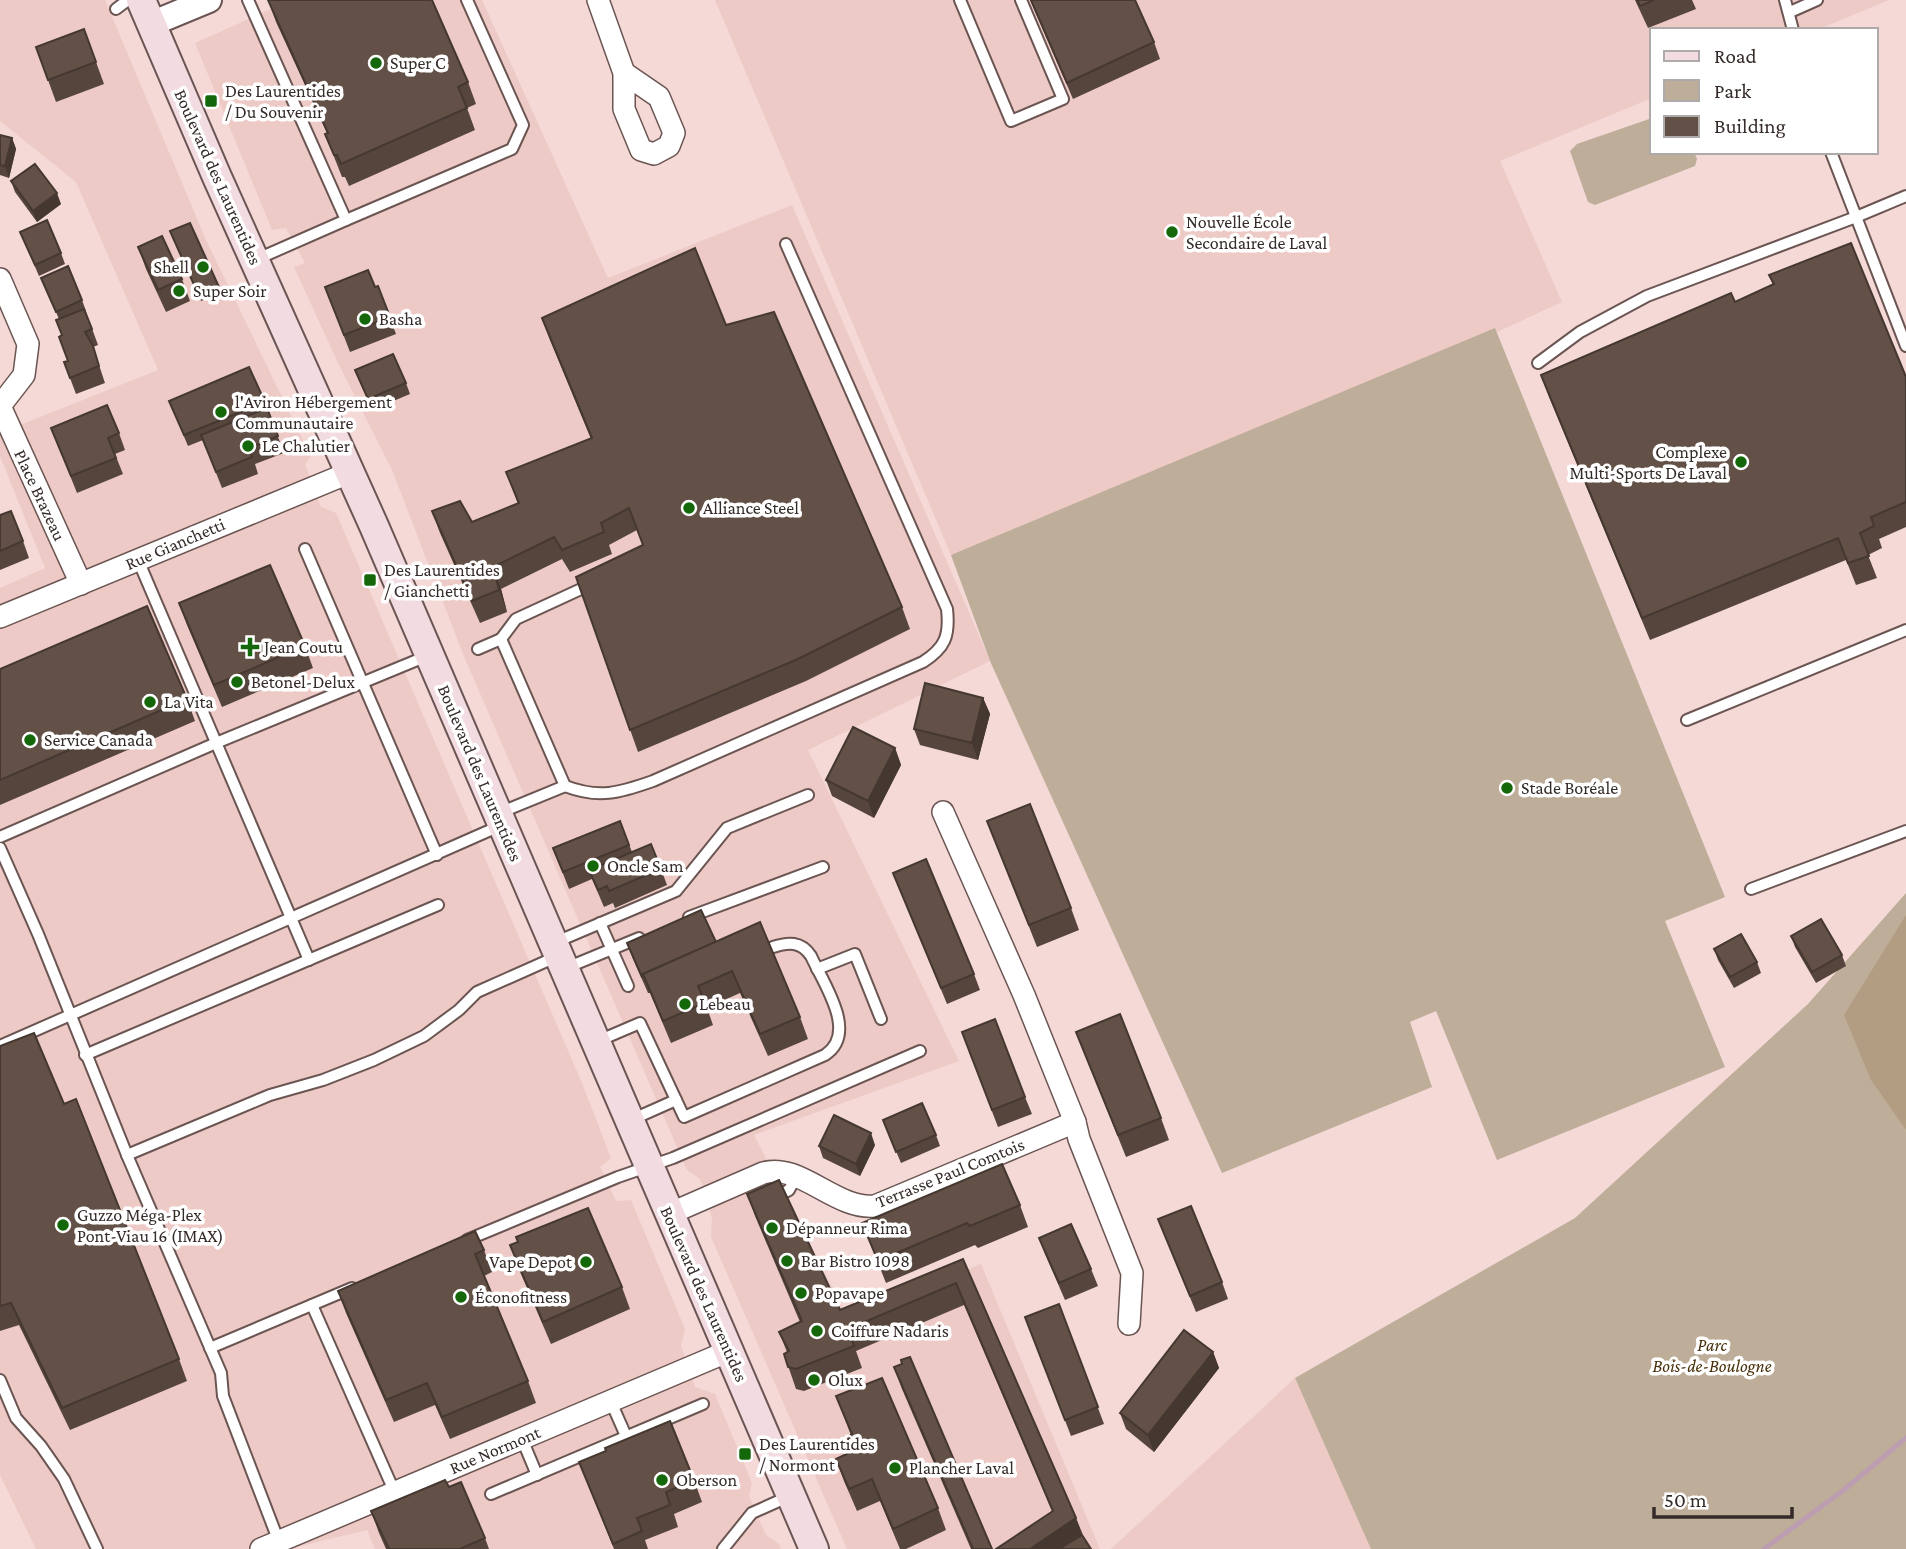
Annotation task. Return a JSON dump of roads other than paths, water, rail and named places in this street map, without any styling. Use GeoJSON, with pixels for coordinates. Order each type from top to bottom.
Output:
{"type":"FeatureCollection","features":[{"type":"Feature","properties":{"kind":"main road","name":"Boulevard des Laurentides"},"geometry":{"type":"LineString","coordinates":[[136,11],[255,260],[351,472],[814,1549]]}},
{"type":"Feature","properties":{"kind":"street"},"geometry":{"type":"LineString","coordinates":[[136,11],[209,0]]}},
{"type":"Feature","properties":{"kind":"street"},"geometry":{"type":"LineString","coordinates":[[598,0],[624,73]]}},
{"type":"Feature","properties":{"kind":"street","name":"Place Brazeau"},"geometry":{"type":"LineString","coordinates":[[0,279],[28,344],[24,375],[0,406],[81,584]]}},
{"type":"Feature","properties":{"kind":"street","name":"Rue Gianchetti"},"geometry":{"type":"LineString","coordinates":[[0,617],[351,472]]}},
{"type":"Feature","properties":{"kind":"street"},"geometry":{"type":"LineString","coordinates":[[943,813],[1024,995],[1132,1273],[1129,1324]]}},
{"type":"Feature","properties":{"kind":"street","name":"Terrasse Paul Comtois"},"geometry":{"type":"LineString","coordinates":[[669,1214],[766,1172],[779,1171],[849,1203],[875,1206],[1075,1122]]}},
{"type":"Feature","properties":{"kind":"street","name":"Rue Normont"},"geometry":{"type":"LineString","coordinates":[[270,1545],[729,1351]]}},
{"type":"Feature","properties":{"kind":"lane"},"geometry":{"type":"LineString","coordinates":[[128,0],[136,11]]}},
{"type":"Feature","properties":{"kind":"lane"},"geometry":{"type":"LineString","coordinates":[[248,0],[346,220]]}},
{"type":"Feature","properties":{"kind":"lane"},"geometry":{"type":"LineString","coordinates":[[255,260],[513,149],[523,125],[467,0]]}},
{"type":"Feature","properties":{"kind":"lane"},"geometry":{"type":"LineString","coordinates":[[960,0],[1011,121],[1063,99],[1021,0]]}},
{"type":"Feature","properties":{"kind":"lane"},"geometry":{"type":"LineString","coordinates":[[1785,0],[1793,28]]}},
{"type":"Feature","properties":{"kind":"lane"},"geometry":{"type":"LineString","coordinates":[[1790,12],[1817,0]]}},
{"type":"Feature","properties":{"kind":"lane"},"geometry":{"type":"LineString","coordinates":[[1832,154],[1906,346]]}},
{"type":"Feature","properties":{"kind":"lane"},"geometry":{"type":"LineString","coordinates":[[1538,363],[1580,332],[1647,296],[1856,218],[1906,196]]}},
{"type":"Feature","properties":{"kind":"lane"},"geometry":{"type":"LineString","coordinates":[[0,1046],[437,855],[565,786],[586,793],[601,794],[623,791],[653,781],[923,662],[937,653],[945,640],[947,610],[786,244]]}},
{"type":"Feature","properties":{"kind":"lane"},"geometry":{"type":"LineString","coordinates":[[305,549],[437,855]]}},
{"type":"Feature","properties":{"kind":"lane"},"geometry":{"type":"LineString","coordinates":[[138,560],[309,960]]}},
{"type":"Feature","properties":{"kind":"lane"},"geometry":{"type":"LineString","coordinates":[[478,649],[501,639],[516,619],[604,579]]}},
{"type":"Feature","properties":{"kind":"lane"},"geometry":{"type":"LineString","coordinates":[[1687,720],[1906,630]]}},
{"type":"Feature","properties":{"kind":"lane"},"geometry":{"type":"LineString","coordinates":[[501,639],[565,786]]}},
{"type":"Feature","properties":{"kind":"lane"},"geometry":{"type":"LineString","coordinates":[[0,837],[430,654]]}},
{"type":"Feature","properties":{"kind":"lane"},"geometry":{"type":"LineString","coordinates":[[127,1155],[270,1095],[323,1080],[374,1060],[424,1036],[459,1010],[477,992],[558,956],[600,923],[676,891],[727,828],[808,795]]}},
{"type":"Feature","properties":{"kind":"lane"},"geometry":{"type":"LineString","coordinates":[[1751,889],[1906,831]]}},
{"type":"Feature","properties":{"kind":"lane"},"geometry":{"type":"LineString","coordinates":[[0,848],[221,1373],[223,1396],[270,1545]]}},
{"type":"Feature","properties":{"kind":"lane"},"geometry":{"type":"LineString","coordinates":[[676,923],[823,867]]}},
{"type":"Feature","properties":{"kind":"lane"},"geometry":{"type":"LineString","coordinates":[[85,1055],[438,905]]}},
{"type":"Feature","properties":{"kind":"lane"},"geometry":{"type":"LineString","coordinates":[[600,923],[628,986]]}},
{"type":"Feature","properties":{"kind":"lane"},"geometry":{"type":"LineString","coordinates":[[558,956],[612,949],[650,933]]}},
{"type":"Feature","properties":{"kind":"lane"},"geometry":{"type":"LineString","coordinates":[[596,1042],[640,1023],[684,1117],[832,1050],[839,1039],[839,1020],[808,952],[803,946],[792,943],[773,947]]}},
{"type":"Feature","properties":{"kind":"lane"},"geometry":{"type":"LineString","coordinates":[[817,969],[855,954],[881,1019]]}},
{"type":"Feature","properties":{"kind":"lane"},"geometry":{"type":"LineString","coordinates":[[455,1245],[618,1177],[649,1167],[920,1051]]}},
{"type":"Feature","properties":{"kind":"lane"},"geometry":{"type":"LineString","coordinates":[[629,1120],[676,1100]]}},
{"type":"Feature","properties":{"kind":"lane"},"geometry":{"type":"LineString","coordinates":[[776,1197],[789,1190],[796,1177]]}},
{"type":"Feature","properties":{"kind":"lane"},"geometry":{"type":"LineString","coordinates":[[210,1348],[367,1282]]}},
{"type":"Feature","properties":{"kind":"lane"},"geometry":{"type":"LineString","coordinates":[[312,1305],[395,1493]]}},
{"type":"Feature","properties":{"kind":"lane"},"geometry":{"type":"LineString","coordinates":[[0,1380],[16,1418],[41,1446],[64,1479],[97,1549]]}},
{"type":"Feature","properties":{"kind":"lane"},"geometry":{"type":"LineString","coordinates":[[611,1402],[626,1436]]}},
{"type":"Feature","properties":{"kind":"lane"},"geometry":{"type":"LineString","coordinates":[[491,1494],[703,1404]]}},
{"type":"Feature","properties":{"kind":"lane"},"geometry":{"type":"LineString","coordinates":[[522,1439],[537,1475]]}},
{"type":"Feature","properties":{"kind":"lane"},"geometry":{"type":"LineString","coordinates":[[723,1549],[752,1513],[790,1496]]}},
{"type":"Feature","properties":{"kind":"waterway"},"geometry":{"type":"LineString","coordinates":[[1764,1549],[1845,1489],[1906,1438]]}},
{"type":"Feature","properties":{"kind":"place","name":"Super C"},"geometry":{"type":"Point","coordinates":[376,63]}},
{"type":"Feature","properties":{"kind":"place","name":"Des Laurentides / Du Souvenir"},"geometry":{"type":"Point","coordinates":[211,101]}},
{"type":"Feature","properties":{"kind":"place","name":"Nouvelle École Secondaire de Laval"},"geometry":{"type":"Point","coordinates":[1172,232]}},
{"type":"Feature","properties":{"kind":"place","name":"Shell"},"geometry":{"type":"Point","coordinates":[203,267]}},
{"type":"Feature","properties":{"kind":"place","name":"Super Soir"},"geometry":{"type":"Point","coordinates":[179,291]}},
{"type":"Feature","properties":{"kind":"place","name":"Basha"},"geometry":{"type":"Point","coordinates":[365,319]}},
{"type":"Feature","properties":{"kind":"place","name":"l'Aviron Hébergement Communautaire"},"geometry":{"type":"Point","coordinates":[221,412]}},
{"type":"Feature","properties":{"kind":"place","name":"Le Chalutier"},"geometry":{"type":"Point","coordinates":[248,446]}},
{"type":"Feature","properties":{"kind":"place","name":"Complexe Multi-Sports De Laval"},"geometry":{"type":"Point","coordinates":[1741,462]}},
{"type":"Feature","properties":{"kind":"place","name":"Alliance Steel"},"geometry":{"type":"Point","coordinates":[689,508]}},
{"type":"Feature","properties":{"kind":"place","name":"Des Laurentides / Gianchetti"},"geometry":{"type":"Point","coordinates":[370,580]}},
{"type":"Feature","properties":{"kind":"place","name":"Jean Coutu"},"geometry":{"type":"Point","coordinates":[250,647]}},
{"type":"Feature","properties":{"kind":"place","name":"Betonel-Delux"},"geometry":{"type":"Point","coordinates":[237,682]}},
{"type":"Feature","properties":{"kind":"place","name":"La Vita"},"geometry":{"type":"Point","coordinates":[150,702]}},
{"type":"Feature","properties":{"kind":"place","name":"Service Canada"},"geometry":{"type":"Point","coordinates":[30,740]}},
{"type":"Feature","properties":{"kind":"place","name":"Stade Boréale"},"geometry":{"type":"Point","coordinates":[1507,788]}},
{"type":"Feature","properties":{"kind":"place","name":"Oncle Sam"},"geometry":{"type":"Point","coordinates":[593,866]}},
{"type":"Feature","properties":{"kind":"place","name":"Lebeau"},"geometry":{"type":"Point","coordinates":[685,1004]}},
{"type":"Feature","properties":{"kind":"place","name":"Guzzo Méga-Plex Pont-Viau 16 (IMAX)"},"geometry":{"type":"Point","coordinates":[63,1225]}},
{"type":"Feature","properties":{"kind":"place","name":"Dépanneur Rima"},"geometry":{"type":"Point","coordinates":[772,1228]}},
{"type":"Feature","properties":{"kind":"place","name":"Bar Bistro 1098"},"geometry":{"type":"Point","coordinates":[787,1261]}},
{"type":"Feature","properties":{"kind":"place","name":"Vape Depot"},"geometry":{"type":"Point","coordinates":[586,1262]}},
{"type":"Feature","properties":{"kind":"place","name":"Popavape"},"geometry":{"type":"Point","coordinates":[801,1293]}},
{"type":"Feature","properties":{"kind":"place","name":"Éconofitness"},"geometry":{"type":"Point","coordinates":[461,1297]}},
{"type":"Feature","properties":{"kind":"place","name":"Coiffure Nadaris"},"geometry":{"type":"Point","coordinates":[817,1331]}},
{"type":"Feature","properties":{"kind":"place","name":"Olux"},"geometry":{"type":"Point","coordinates":[814,1380]}},
{"type":"Feature","properties":{"kind":"place","name":"Des Laurentides / Normont"},"geometry":{"type":"Point","coordinates":[745,1454]}},
{"type":"Feature","properties":{"kind":"place","name":"Plancher Laval"},"geometry":{"type":"Point","coordinates":[895,1468]}},
{"type":"Feature","properties":{"kind":"place","name":"Oberson"},"geometry":{"type":"Point","coordinates":[662,1480]}},
{"type":"Feature","properties":{"kind":"park label","name":"Parc Bois-de-Boulogne"},"geometry":{"type":"Point","coordinates":[1712,1355]}}]}
